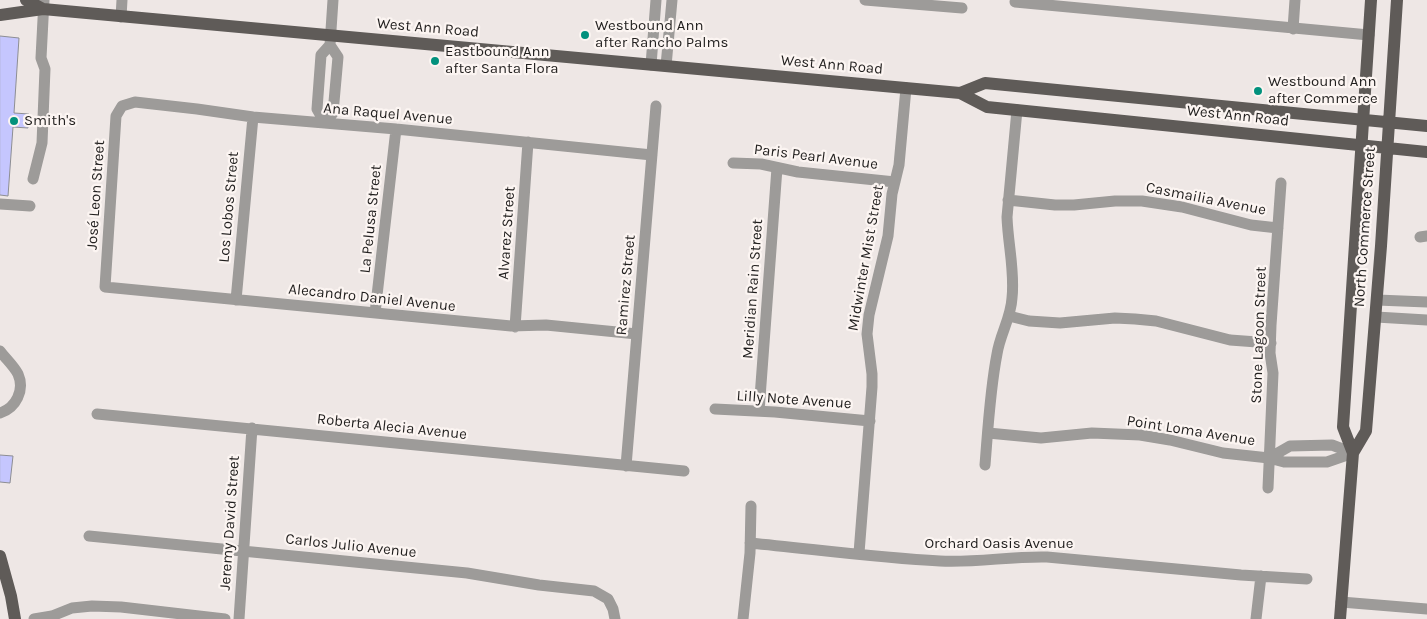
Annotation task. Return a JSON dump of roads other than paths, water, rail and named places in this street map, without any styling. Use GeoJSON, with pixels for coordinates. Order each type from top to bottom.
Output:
{"type":"FeatureCollection","features":[{"type":"Feature","properties":{"kind":"main road","name":"West Ann Road"},"geometry":{"type":"LineString","coordinates":[[26,0],[43,5],[121,17],[331,40],[666,66],[960,93],[987,108],[1427,152]]}},
{"type":"Feature","properties":{"kind":"main road","name":"North Commerce Street"},"geometry":{"type":"LineString","coordinates":[[1340,619],[1353,453],[1344,427],[1371,0]]}},
{"type":"Feature","properties":{"kind":"main road","name":"North Commerce Street"},"geometry":{"type":"LineString","coordinates":[[1353,453],[1366,431],[1376,317],[1397,0]]}},
{"type":"Feature","properties":{"kind":"main road","name":"West Ann Road"},"geometry":{"type":"LineString","coordinates":[[0,15],[43,5]]}},
{"type":"Feature","properties":{"kind":"main road","name":"West Ann Road"},"geometry":{"type":"LineString","coordinates":[[960,93],[985,83],[1427,126]]}},
{"type":"Feature","properties":{"kind":"main road"},"geometry":{"type":"LineString","coordinates":[[0,556],[15,619]]}},
{"type":"Feature","properties":{"kind":"street"},"geometry":{"type":"LineString","coordinates":[[121,17],[122,0]]}},
{"type":"Feature","properties":{"kind":"street"},"geometry":{"type":"LineString","coordinates":[[331,40],[321,55],[317,104],[317,109],[325,123],[333,113],[338,57],[331,40],[334,0]]}},
{"type":"Feature","properties":{"kind":"street"},"geometry":{"type":"LineString","coordinates":[[651,65],[656,0]]}},
{"type":"Feature","properties":{"kind":"street"},"geometry":{"type":"LineString","coordinates":[[666,66],[672,0]]}},
{"type":"Feature","properties":{"kind":"street"},"geometry":{"type":"LineString","coordinates":[[865,0],[962,8]]}},
{"type":"Feature","properties":{"kind":"street"},"geometry":{"type":"LineString","coordinates":[[1294,29],[1295,0]]}},
{"type":"Feature","properties":{"kind":"street"},"geometry":{"type":"LineString","coordinates":[[1015,2],[1057,3],[1294,29],[1369,35]]}},
{"type":"Feature","properties":{"kind":"street"},"geometry":{"type":"LineString","coordinates":[[32,179],[42,143],[45,69],[41,58],[43,5]]}},
{"type":"Feature","properties":{"kind":"street","name":"Midwinter Mist Street"},"geometry":{"type":"LineString","coordinates":[[859,554],[872,374],[867,334],[869,315],[888,236],[899,165],[906,88]]}},
{"type":"Feature","properties":{"kind":"street","name":"Ana Raquel Avenue"},"geometry":{"type":"LineString","coordinates":[[122,106],[135,102],[253,117],[396,129],[652,155]]}},
{"type":"Feature","properties":{"kind":"street","name":"José Leon Street"},"geometry":{"type":"LineString","coordinates":[[105,287],[116,116],[122,106]]}},
{"type":"Feature","properties":{"kind":"street","name":"Ramirez Street"},"geometry":{"type":"LineString","coordinates":[[626,466],[656,106]]}},
{"type":"Feature","properties":{"kind":"street"},"geometry":{"type":"LineString","coordinates":[[985,465],[994,366],[1000,338],[1009,316],[1013,291],[1008,235],[1008,200],[1016,110]]}},
{"type":"Feature","properties":{"kind":"street","name":"Los Lobos Street"},"geometry":{"type":"LineString","coordinates":[[236,300],[253,117]]}},
{"type":"Feature","properties":{"kind":"street","name":"La Pelusa Street"},"geometry":{"type":"LineString","coordinates":[[376,313],[396,129]]}},
{"type":"Feature","properties":{"kind":"street","name":"Alvarez Street"},"geometry":{"type":"LineString","coordinates":[[515,327],[528,142]]}},
{"type":"Feature","properties":{"kind":"street","name":"Paris Pearl Avenue"},"geometry":{"type":"LineString","coordinates":[[733,162],[761,164],[798,172],[895,182]]}},
{"type":"Feature","properties":{"kind":"street","name":"Meridian Rain Street"},"geometry":{"type":"LineString","coordinates":[[759,412],[777,168]]}},
{"type":"Feature","properties":{"kind":"street","name":"Stone Lagoon Street"},"geometry":{"type":"LineString","coordinates":[[1268,488],[1272,374],[1270,342],[1281,183]]}},
{"type":"Feature","properties":{"kind":"street","name":"Casmailia Avenue"},"geometry":{"type":"LineString","coordinates":[[1008,200],[1064,205],[1142,201],[1166,204],[1250,224],[1278,228]]}},
{"type":"Feature","properties":{"kind":"street"},"geometry":{"type":"LineString","coordinates":[[0,204],[30,206]]}},
{"type":"Feature","properties":{"kind":"street","name":"Alecandro Daniel Avenue"},"geometry":{"type":"LineString","coordinates":[[105,287],[515,327],[546,325],[637,334]]}},
{"type":"Feature","properties":{"kind":"street"},"geometry":{"type":"LineString","coordinates":[[1377,300],[1427,302]]}},
{"type":"Feature","properties":{"kind":"street"},"geometry":{"type":"LineString","coordinates":[[1009,316],[1029,321],[1060,323],[1136,318],[1156,321],[1230,340],[1270,342]]}},
{"type":"Feature","properties":{"kind":"street"},"geometry":{"type":"LineString","coordinates":[[1376,317],[1427,320]]}},
{"type":"Feature","properties":{"kind":"street"},"geometry":{"type":"LineString","coordinates":[[0,352],[17,373],[21,383],[19,396],[13,408],[0,413]]}},
{"type":"Feature","properties":{"kind":"street","name":"Lilly Note Avenue"},"geometry":{"type":"LineString","coordinates":[[714,409],[870,421]]}},
{"type":"Feature","properties":{"kind":"street","name":"Roberta Alecia Avenue"},"geometry":{"type":"LineString","coordinates":[[98,414],[684,471]]}},
{"type":"Feature","properties":{"kind":"street","name":"Jeremy David Street"},"geometry":{"type":"LineString","coordinates":[[238,619],[252,428]]}},
{"type":"Feature","properties":{"kind":"street","name":"Point Loma Avenue"},"geometry":{"type":"LineString","coordinates":[[988,433],[1041,438],[1092,433],[1140,435],[1223,453],[1269,458],[1284,462],[1327,462],[1353,453]]}},
{"type":"Feature","properties":{"kind":"street","name":"Point Loma Avenue"},"geometry":{"type":"LineString","coordinates":[[1269,458],[1290,446],[1332,445],[1353,453]]}},
{"type":"Feature","properties":{"kind":"street"},"geometry":{"type":"LineString","coordinates":[[743,619],[750,543],[751,506]]}},
{"type":"Feature","properties":{"kind":"street","name":"Carlos Julio Avenue"},"geometry":{"type":"LineString","coordinates":[[89,536],[467,573],[539,585],[594,591],[608,599],[615,619]]}},
{"type":"Feature","properties":{"kind":"street","name":"Orchard Oasis Avenue"},"geometry":{"type":"LineString","coordinates":[[750,543],[940,561],[979,562],[1047,557],[1240,575],[1307,578]]}},
{"type":"Feature","properties":{"kind":"street"},"geometry":{"type":"LineString","coordinates":[[1256,619],[1260,576]]}},
{"type":"Feature","properties":{"kind":"street"},"geometry":{"type":"LineString","coordinates":[[1341,602],[1427,609]]}},
{"type":"Feature","properties":{"kind":"street"},"geometry":{"type":"LineString","coordinates":[[34,619],[71,614],[84,607],[106,606],[225,619]]}},
{"type":"Feature","properties":{"kind":"place","name":"Westbound Ann after Rancho Palms"},"geometry":{"type":"Point","coordinates":[585,35]}},
{"type":"Feature","properties":{"kind":"place","name":"Eastbound Ann after Santa Flora"},"geometry":{"type":"Point","coordinates":[435,61]}},
{"type":"Feature","properties":{"kind":"place","name":"Westbound Ann after Commerce"},"geometry":{"type":"Point","coordinates":[1258,91]}},
{"type":"Feature","properties":{"kind":"place","name":"Smith's"},"geometry":{"type":"Point","coordinates":[14,121]}}]}
